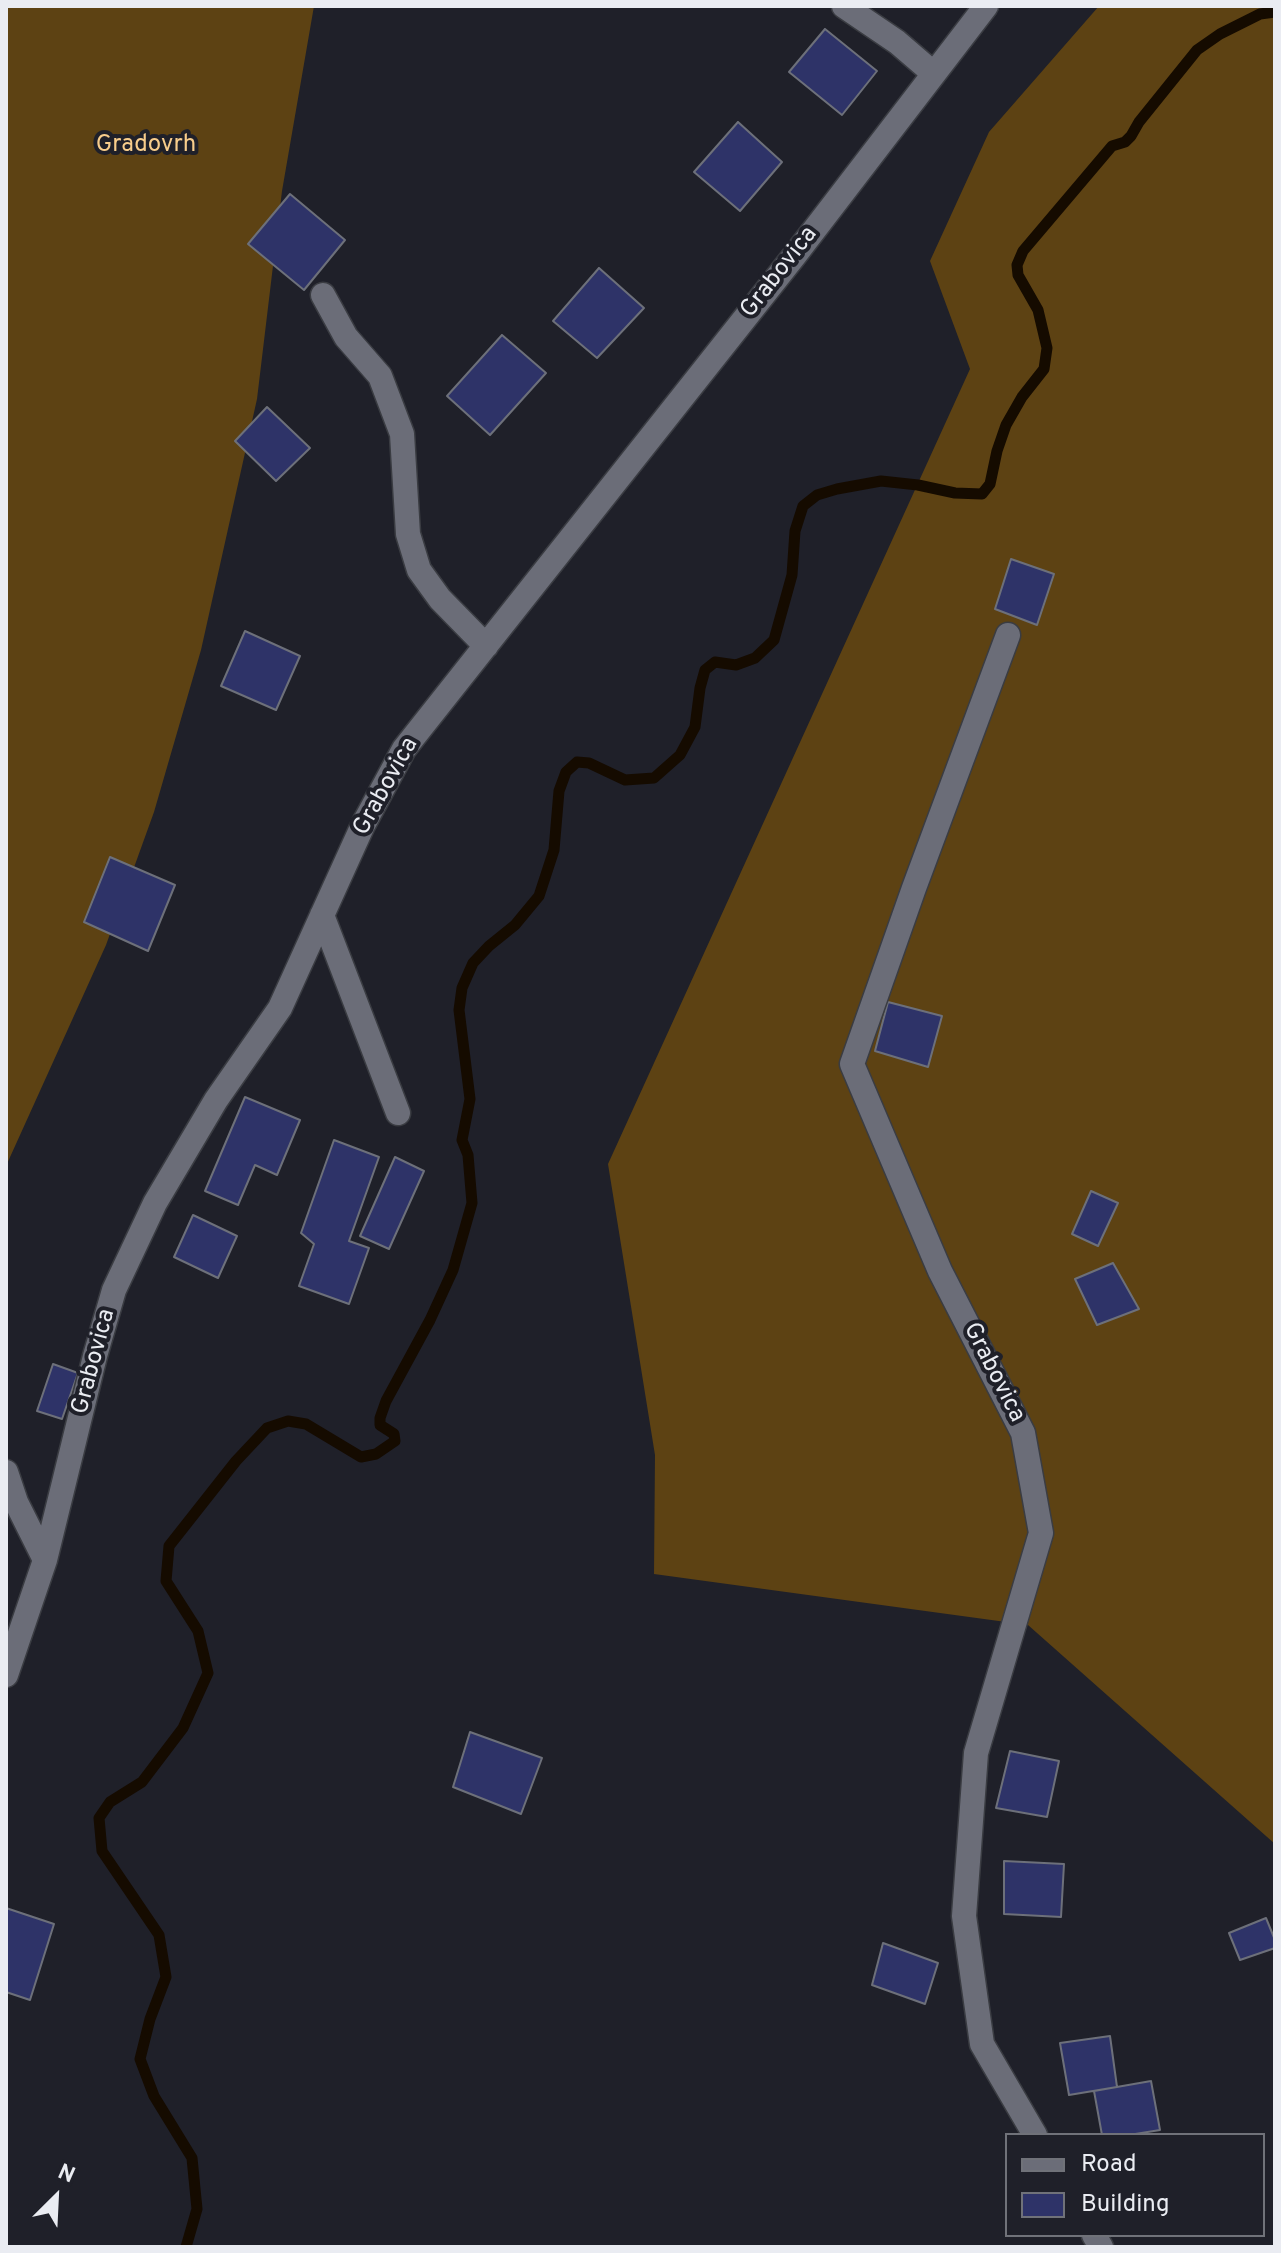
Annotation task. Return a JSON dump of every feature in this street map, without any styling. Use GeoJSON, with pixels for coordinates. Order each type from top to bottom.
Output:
{"type":"FeatureCollection","features":[{"type":"Feature","properties":{"kind":"street"},"geometry":{"type":"LineString","coordinates":[[844,6],[897,42],[933,73]]}},
{"type":"Feature","properties":{"kind":"street","name":"Grabovica"},"geometry":{"type":"LineString","coordinates":[[6,1675],[45,1560],[114,1290],[155,1203],[216,1100],[280,1008],[363,825],[404,749],[795,255],[986,6]]}},
{"type":"Feature","properties":{"kind":"street"},"geometry":{"type":"LineString","coordinates":[[323,295],[346,337],[380,376],[402,434],[408,534],[419,570],[440,599],[486,646]]}},
{"type":"Feature","properties":{"kind":"street","name":"Grabovica"},"geometry":{"type":"LineString","coordinates":[[1008,635],[852,1064],[940,1271],[1023,1433],[1041,1533],[976,1753],[964,1916],[982,2044],[1034,2133]]}},
{"type":"Feature","properties":{"kind":"street"},"geometry":{"type":"LineString","coordinates":[[322,915],[398,1113]]}},
{"type":"Feature","properties":{"kind":"street"},"geometry":{"type":"LineString","coordinates":[[6,1472],[16,1502],[45,1560]]}},
{"type":"Feature","properties":{"kind":"green space","name":"Gradovrh"},"geometry":{"type":"Polygon","coordinates":[[[6,6],[314,6],[282,191],[257,399],[201,650],[154,812],[106,945],[6,1166],[6,6]]]}},
{"type":"Feature","properties":{"kind":"green space"},"geometry":{"type":"Polygon","coordinates":[[[1099,6],[1275,6],[1275,1844],[1028,1625],[654,1574],[655,1455],[608,1164],[970,369],[930,261],[989,132],[1099,6]]]}},
{"type":"Feature","properties":{"kind":"building"},"geometry":{"type":"Polygon","coordinates":[[[825,29],[877,71],[842,115],[789,72],[825,29]]]}},
{"type":"Feature","properties":{"kind":"building"},"geometry":{"type":"Polygon","coordinates":[[[738,122],[782,162],[740,211],[694,172],[738,122]]]}},
{"type":"Feature","properties":{"kind":"building"},"geometry":{"type":"Polygon","coordinates":[[[290,194],[345,240],[304,290],[248,244],[290,194]]]}},
{"type":"Feature","properties":{"kind":"building"},"geometry":{"type":"Polygon","coordinates":[[[599,268],[644,308],[597,358],[553,321],[599,268]]]}},
{"type":"Feature","properties":{"kind":"building"},"geometry":{"type":"Polygon","coordinates":[[[502,335],[546,373],[490,435],[447,396],[502,335]]]}},
{"type":"Feature","properties":{"kind":"building"},"geometry":{"type":"Polygon","coordinates":[[[267,407],[310,448],[276,481],[235,441],[267,407]]]}},
{"type":"Feature","properties":{"kind":"building"},"geometry":{"type":"Polygon","coordinates":[[[1011,559],[1054,574],[1037,625],[995,609],[1011,559]]]}},
{"type":"Feature","properties":{"kind":"building"},"geometry":{"type":"Polygon","coordinates":[[[245,631],[300,656],[276,710],[221,686],[245,631]]]}},
{"type":"Feature","properties":{"kind":"building"},"geometry":{"type":"Polygon","coordinates":[[[110,857],[175,885],[148,951],[84,922],[110,857]]]}},
{"type":"Feature","properties":{"kind":"building"},"geometry":{"type":"Polygon","coordinates":[[[888,1002],[942,1016],[928,1067],[875,1051],[888,1002]]]}},
{"type":"Feature","properties":{"kind":"building"},"geometry":{"type":"Polygon","coordinates":[[[245,1097],[300,1120],[277,1175],[255,1165],[238,1205],[205,1191],[245,1097]]]}},
{"type":"Feature","properties":{"kind":"building"},"geometry":{"type":"Polygon","coordinates":[[[334,1140],[379,1157],[349,1241],[369,1248],[349,1304],[299,1286],[314,1244],[301,1233],[334,1140]]]}},
{"type":"Feature","properties":{"kind":"building"},"geometry":{"type":"Polygon","coordinates":[[[395,1157],[424,1171],[389,1249],[360,1236],[395,1157]]]}},
{"type":"Feature","properties":{"kind":"building"},"geometry":{"type":"Polygon","coordinates":[[[1091,1191],[1118,1203],[1098,1246],[1072,1234],[1091,1191]]]}},
{"type":"Feature","properties":{"kind":"building"},"geometry":{"type":"Polygon","coordinates":[[[193,1215],[237,1236],[218,1278],[174,1257],[193,1215]]]}},
{"type":"Feature","properties":{"kind":"building"},"geometry":{"type":"Polygon","coordinates":[[[1113,1263],[1139,1309],[1097,1325],[1075,1279],[1113,1263]]]}},
{"type":"Feature","properties":{"kind":"building"},"geometry":{"type":"Polygon","coordinates":[[[53,1364],[78,1373],[62,1419],[37,1411],[53,1364]]]}},
{"type":"Feature","properties":{"kind":"building"},"geometry":{"type":"Polygon","coordinates":[[[470,1732],[542,1758],[521,1814],[453,1787],[470,1732]]]}},
{"type":"Feature","properties":{"kind":"building"},"geometry":{"type":"Polygon","coordinates":[[[1010,1751],[1059,1761],[1047,1817],[996,1808],[1010,1751]]]}},
{"type":"Feature","properties":{"kind":"building"},"geometry":{"type":"Polygon","coordinates":[[[1004,1861],[1064,1864],[1061,1917],[1004,1914],[1004,1861]]]}},
{"type":"Feature","properties":{"kind":"building"},"geometry":{"type":"Polygon","coordinates":[[[6,1908],[54,1924],[30,2000],[6,1992],[6,1908]]]}},
{"type":"Feature","properties":{"kind":"building"},"geometry":{"type":"Polygon","coordinates":[[[1266,1918],[1275,1948],[1240,1960],[1229,1933],[1266,1918]]]}},
{"type":"Feature","properties":{"kind":"building"},"geometry":{"type":"Polygon","coordinates":[[[883,1943],[938,1963],[925,2004],[872,1985],[883,1943]]]}},
{"type":"Feature","properties":{"kind":"building"},"geometry":{"type":"Polygon","coordinates":[[[1110,2036],[1117,2087],[1069,2095],[1060,2043],[1110,2036]]]}},
{"type":"Feature","properties":{"kind":"building"},"geometry":{"type":"Polygon","coordinates":[[[1151,2081],[1160,2130],[1102,2133],[1094,2091],[1151,2081]]]}},
{"type":"Feature","properties":{"kind":"waterway"},"geometry":{"type":"LineString","coordinates":[[186,2247],[197,2209],[192,2158],[154,2096],[140,2059],[150,2019],[166,1977],[159,1935],[102,1851],[99,1818],[110,1802],[142,1782],[183,1728],[208,1673],[198,1631],[166,1581],[169,1546],[236,1461],[267,1428],[288,1421],[306,1424],[361,1457],[376,1454],[395,1441],[394,1434],[380,1425],[380,1418],[453,1270],[472,1203],[468,1155],[462,1140],[470,1099],[459,1010],[462,988],[473,963],[515,925],[539,896],[554,850],[559,791],[566,772],[577,762],[589,763],[625,780],[654,778],[680,755],[695,727],[705,670],[715,662],[736,665],[755,658],[774,640],[792,575],[795,531],[803,506],[817,495],[881,481],[955,493],[982,494],[990,484],[1006,425],[1022,397],[1044,369],[1047,348],[1038,310],[1018,275],[1017,265],[1023,251],[1112,146],[1125,142],[1131,136],[1197,50],[1220,34],[1260,14],[1275,12]]}}]}
